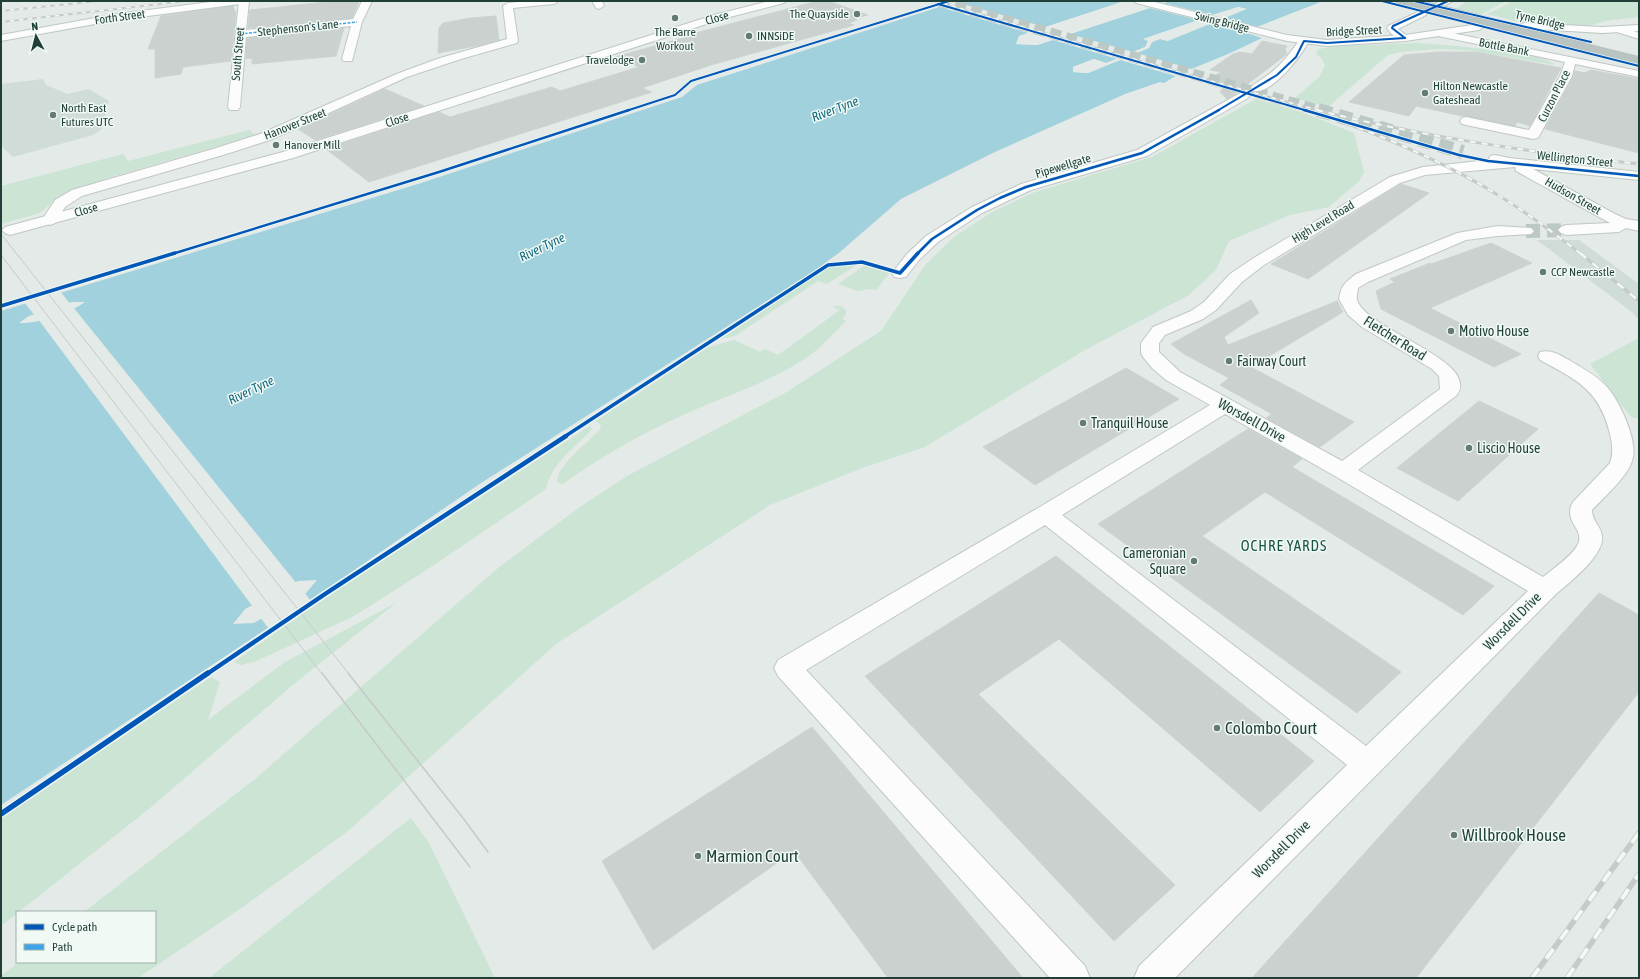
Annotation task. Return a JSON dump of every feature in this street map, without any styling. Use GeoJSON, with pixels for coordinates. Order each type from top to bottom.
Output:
{"type":"FeatureCollection","features":[{"type":"Feature","properties":{"kind":"highway","name":"Tyne Bridge"},"geometry":{"type":"LineString","coordinates":[[1401,1],[1639,60]]}},
{"type":"Feature","properties":{"kind":"street","name":"Forth Street"},"geometry":{"type":"LineString","coordinates":[[1,38],[117,17],[240,1]]}},
{"type":"Feature","properties":{"kind":"street","name":"South Street"},"geometry":{"type":"LineString","coordinates":[[234,107],[244,1]]}},
{"type":"Feature","properties":{"kind":"street"},"geometry":{"type":"LineString","coordinates":[[348,59],[357,22],[367,1]]}},
{"type":"Feature","properties":{"kind":"street","name":"Hanover Street"},"geometry":{"type":"LineString","coordinates":[[50,220],[57,205],[76,193],[216,153],[264,137],[414,71],[470,52],[513,41],[508,6],[554,1]]}},
{"type":"Feature","properties":{"kind":"street","name":"Close"},"geometry":{"type":"LineString","coordinates":[[10,230],[275,159],[722,16],[781,1]]}},
{"type":"Feature","properties":{"kind":"street","name":"Swing Bridge"},"geometry":{"type":"LineString","coordinates":[[1139,1],[1259,31]]}},
{"type":"Feature","properties":{"kind":"street"},"geometry":{"type":"LineString","coordinates":[[1437,6],[1448,1]]}},
{"type":"Feature","properties":{"kind":"street"},"geometry":{"type":"LineString","coordinates":[[1405,38],[1392,28],[1422,13]]}},
{"type":"Feature","properties":{"kind":"street","name":"Stephenson's Lane"},"geometry":{"type":"LineString","coordinates":[[240,34],[357,22]]}},
{"type":"Feature","properties":{"kind":"street"},"geometry":{"type":"LineString","coordinates":[[1525,26],[1592,30],[1621,30],[1639,28]]}},
{"type":"Feature","properties":{"kind":"street","name":"Bridge Street"},"geometry":{"type":"LineString","coordinates":[[1259,31],[1304,41],[1327,43],[1405,38],[1455,29],[1479,27]]}},
{"type":"Feature","properties":{"kind":"street","name":"Bottle Bank"},"geometry":{"type":"LineString","coordinates":[[1455,29],[1480,38],[1559,53],[1568,56],[1571,61]]}},
{"type":"Feature","properties":{"kind":"street"},"geometry":{"type":"LineString","coordinates":[[1621,30],[1639,36]]}},
{"type":"Feature","properties":{"kind":"street","name":"Bottle Bank"},"geometry":{"type":"LineString","coordinates":[[1436,33],[1639,74]]}},
{"type":"Feature","properties":{"kind":"street","name":"Pipewellgate"},"geometry":{"type":"LineString","coordinates":[[900,273],[913,257],[932,239],[977,210],[1026,187],[1142,153],[1250,92],[1277,75],[1296,57],[1304,41]]}},
{"type":"Feature","properties":{"kind":"street","name":"Curzon Place"},"geometry":{"type":"LineString","coordinates":[[1466,121],[1533,135],[1566,76],[1571,61]]}},
{"type":"Feature","properties":{"kind":"street"},"geometry":{"type":"LineString","coordinates":[[1463,152],[1509,162]]}},
{"type":"Feature","properties":{"kind":"street","name":"Wellington Street"},"geometry":{"type":"LineString","coordinates":[[1509,162],[1639,176]]}},
{"type":"Feature","properties":{"kind":"street","name":"Hudson Street"},"geometry":{"type":"LineString","coordinates":[[1509,162],[1622,223],[1639,226]]}},
{"type":"Feature","properties":{"kind":"street","name":"High Level Road"},"geometry":{"type":"LineString","coordinates":[[1159,331],[1197,315],[1210,306],[1236,278],[1258,262],[1387,184],[1416,173],[1439,168],[1509,162]]}},
{"type":"Feature","properties":{"kind":"street"},"geometry":{"type":"LineString","coordinates":[[1566,230],[1607,229],[1619,227],[1622,223]]}},
{"type":"Feature","properties":{"kind":"street","name":"Fletcher Road"},"geometry":{"type":"LineString","coordinates":[[1343,471],[1450,391],[1451,383],[1447,373],[1434,362],[1377,330],[1363,320],[1352,308],[1347,297],[1350,287],[1362,278],[1463,236],[1498,232],[1526,231]]}},
{"type":"Feature","properties":{"kind":"street","name":"Worsdell Drive"},"geometry":{"type":"LineString","coordinates":[[1150,978],[1545,589],[1343,471],[1173,376],[1160,365],[1150,353],[1150,343],[1159,331]]}},
{"type":"Feature","properties":{"kind":"street"},"geometry":{"type":"LineString","coordinates":[[1545,589],[1579,560],[1591,544],[1592,536],[1580,517],[1581,508],[1620,466],[1623,456],[1618,427],[1609,405],[1600,391],[1580,374],[1547,356]]}},
{"type":"Feature","properties":{"kind":"street"},"geometry":{"type":"LineString","coordinates":[[1073,978],[787,668],[1046,514],[1225,405]]}},
{"type":"Feature","properties":{"kind":"street"},"geometry":{"type":"LineString","coordinates":[[1046,514],[1367,764]]}},
{"type":"Feature","properties":{"kind":"shaded area","name":"North East Futures UTC"},"geometry":{"type":"Polygon","coordinates":[[[43,79],[46,85],[68,94],[89,89],[109,101],[101,130],[93,135],[13,157],[1,146],[1,84],[43,79]]]}},
{"type":"Feature","properties":{"kind":"shaded area"},"geometry":{"type":"Polygon","coordinates":[[[1537,240],[1579,240],[1639,284],[1639,320],[1633,313],[1537,240]]]}},
{"type":"Feature","properties":{"kind":"green space"},"geometry":{"type":"Polygon","coordinates":[[[1468,1],[1506,1],[1480,15],[1455,9],[1468,1]]]}},
{"type":"Feature","properties":{"kind":"green space"},"geometry":{"type":"Polygon","coordinates":[[[1513,1],[1639,1],[1639,17],[1605,21],[1586,26],[1516,21],[1487,14],[1513,1]]]}},
{"type":"Feature","properties":{"kind":"green space"},"geometry":{"type":"Polygon","coordinates":[[[1417,43],[1467,47],[1513,53],[1548,61],[1555,65],[1468,50],[1439,49],[1400,52],[1388,55],[1328,107],[1295,98],[1319,77],[1325,66],[1323,60],[1316,53],[1319,49],[1337,46],[1417,43]]]}},
{"type":"Feature","properties":{"kind":"green space"},"geometry":{"type":"Polygon","coordinates":[[[1256,99],[1304,113],[1354,133],[1364,172],[1359,181],[1329,207],[1290,215],[1229,241],[1216,270],[1189,295],[1085,350],[925,447],[862,468],[770,505],[556,644],[348,831],[240,909],[138,978],[1,978],[1,976],[18,963],[156,963],[156,911],[85,911],[255,779],[498,568],[580,507],[627,476],[785,393],[881,331],[926,264],[955,236],[994,211],[1035,192],[1152,157],[1256,99]]]}},
{"type":"Feature","properties":{"kind":"green space"},"geometry":{"type":"Polygon","coordinates":[[[249,130],[256,135],[108,178],[56,199],[40,213],[1,224],[1,186],[123,154],[128,161],[249,130]]]}},
{"type":"Feature","properties":{"kind":"green space"},"geometry":{"type":"Polygon","coordinates":[[[858,264],[827,284],[818,281],[735,336],[721,339],[830,266],[858,264]]]}},
{"type":"Feature","properties":{"kind":"green space"},"geometry":{"type":"Polygon","coordinates":[[[865,265],[890,272],[876,290],[870,289],[857,291],[838,284],[865,265]]]}},
{"type":"Feature","properties":{"kind":"green space"},"geometry":{"type":"Polygon","coordinates":[[[841,306],[846,310],[846,315],[842,319],[846,321],[820,347],[789,369],[665,423],[620,447],[563,484],[557,482],[558,476],[568,461],[600,429],[601,425],[596,421],[709,347],[734,340],[760,352],[765,349],[778,355],[840,310],[833,307],[841,306]]]}},
{"type":"Feature","properties":{"kind":"green space"},"geometry":{"type":"Polygon","coordinates":[[[1639,338],[1639,419],[1631,417],[1590,364],[1639,338]]]}},
{"type":"Feature","properties":{"kind":"green space"},"geometry":{"type":"Polygon","coordinates":[[[590,426],[592,429],[558,463],[549,479],[546,489],[434,565],[350,618],[254,662],[241,665],[234,662],[321,601],[590,426]]]}},
{"type":"Feature","properties":{"kind":"green space"},"geometry":{"type":"Polygon","coordinates":[[[396,603],[295,683],[150,808],[20,911],[16,911],[16,914],[1,926],[1,819],[211,677],[220,682],[208,720],[285,662],[396,603]]]}},
{"type":"Feature","properties":{"kind":"green space"},"geometry":{"type":"Polygon","coordinates":[[[411,818],[429,843],[495,978],[209,978],[411,818]]]}},
{"type":"Feature","properties":{"kind":"water","name":"River Tyne"},"geometry":{"type":"Polygon","coordinates":[[[958,1],[1124,1],[1019,36],[1016,44],[1037,45],[1170,1],[1323,1],[1244,32],[1262,38],[1228,54],[1179,74],[1164,83],[1160,82],[1125,94],[997,151],[901,199],[840,252],[814,271],[478,485],[331,586],[1,805],[1,311],[418,184],[682,97],[697,85],[958,1]],[[1238,7],[1144,39],[1148,41],[1145,47],[1106,63],[1094,59],[1073,67],[1073,72],[1088,73],[1149,48],[1152,42],[1160,39],[1168,41],[1246,9],[1238,7]],[[72,302],[29,316],[19,323],[45,320],[71,310],[85,302],[72,302]],[[317,580],[298,581],[245,609],[233,624],[254,623],[306,593],[317,580]]]}},
{"type":"Feature","properties":{"kind":"pier"},"geometry":{"type":"Polygon","coordinates":[[[952,1],[1045,27],[1126,1],[1125,3],[1020,38],[1019,42],[1036,43],[1163,1],[1170,1],[1164,3],[1212,15],[1238,7],[1247,9],[1224,18],[1262,28],[1250,32],[1253,34],[1212,23],[1167,41],[1160,39],[1152,42],[1149,48],[1137,53],[1195,70],[1179,77],[1120,60],[1088,73],[1073,72],[1073,67],[1094,59],[1106,63],[1117,59],[1053,40],[1037,45],[1016,44],[1019,36],[1028,33],[936,6],[952,1]],[[1150,8],[1070,34],[1133,52],[1145,47],[1148,41],[1143,39],[1198,20],[1150,8]],[[1240,9],[1149,39],[1160,37],[1167,39],[1240,9]]]}},
{"type":"Feature","properties":{"kind":"pier"},"geometry":{"type":"Polygon","coordinates":[[[60,291],[71,305],[35,316],[24,302],[60,291]]]}},
{"type":"Feature","properties":{"kind":"pier"},"geometry":{"type":"Polygon","coordinates":[[[73,307],[297,584],[253,607],[38,319],[73,307]]]}},
{"type":"Feature","properties":{"kind":"pier"},"geometry":{"type":"Polygon","coordinates":[[[304,592],[311,601],[269,629],[260,617],[304,592]]]}},
{"type":"Feature","properties":{"kind":"building"},"geometry":{"type":"Polygon","coordinates":[[[337,1],[359,1],[352,18],[248,28],[250,10],[337,1]]]}},
{"type":"Feature","properties":{"kind":"building"},"geometry":{"type":"Polygon","coordinates":[[[818,1],[828,1],[868,15],[853,19],[857,20],[848,23],[854,25],[711,65],[642,88],[652,92],[369,182],[326,149],[439,112],[450,117],[552,87],[560,91],[639,67],[615,57],[690,36],[688,35],[818,1]]]}},
{"type":"Feature","properties":{"kind":"building"},"geometry":{"type":"Polygon","coordinates":[[[233,6],[236,12],[231,61],[183,67],[181,74],[155,78],[155,49],[148,49],[161,16],[233,6]]]}},
{"type":"Feature","properties":{"kind":"building"},"geometry":{"type":"Polygon","coordinates":[[[496,16],[499,40],[438,53],[439,28],[443,23],[470,18],[496,16]]]}},
{"type":"Feature","properties":{"kind":"building"},"geometry":{"type":"Polygon","coordinates":[[[344,28],[336,56],[252,64],[252,58],[246,59],[247,38],[344,28]]]}},
{"type":"Feature","properties":{"kind":"building"},"geometry":{"type":"Polygon","coordinates":[[[1262,41],[1287,46],[1285,49],[1287,54],[1229,98],[1227,99],[1220,92],[1223,88],[1202,81],[1222,72],[1210,70],[1233,54],[1239,52],[1252,54],[1262,41]]]}},
{"type":"Feature","properties":{"kind":"building","name":"Hilton Newcastle Gateshead"},"geometry":{"type":"Polygon","coordinates":[[[1437,52],[1476,52],[1561,68],[1530,126],[1517,122],[1515,126],[1416,106],[1409,116],[1349,102],[1404,55],[1437,52]]]}},
{"type":"Feature","properties":{"kind":"building"},"geometry":{"type":"Polygon","coordinates":[[[1591,70],[1639,79],[1639,153],[1545,129],[1575,71],[1585,73],[1591,70]]]}},
{"type":"Feature","properties":{"kind":"building"},"geometry":{"type":"Polygon","coordinates":[[[385,89],[424,106],[315,140],[298,129],[385,89]]]}},
{"type":"Feature","properties":{"kind":"building"},"geometry":{"type":"Polygon","coordinates":[[[1401,184],[1429,193],[1308,279],[1271,264],[1401,184]]]}},
{"type":"Feature","properties":{"kind":"building","name":"Motivo House"},"geometry":{"type":"Polygon","coordinates":[[[1491,243],[1532,263],[1430,308],[1521,354],[1494,367],[1381,309],[1376,291],[1395,282],[1390,279],[1430,263],[1431,264],[1491,243]]]}},
{"type":"Feature","properties":{"kind":"building","name":"Fairway Court"},"geometry":{"type":"Polygon","coordinates":[[[1251,300],[1259,313],[1224,337],[1228,345],[1337,301],[1343,312],[1251,367],[1354,422],[1320,447],[1266,418],[1272,414],[1220,385],[1229,378],[1184,354],[1171,344],[1251,300]]]}},
{"type":"Feature","properties":{"kind":"building","name":"Tranquil House"},"geometry":{"type":"Polygon","coordinates":[[[1126,368],[1179,399],[1035,485],[983,447],[1126,368]]]}},
{"type":"Feature","properties":{"kind":"building","name":"Liscio House"},"geometry":{"type":"Polygon","coordinates":[[[1479,401],[1538,429],[1458,501],[1397,468],[1479,401]]]}},
{"type":"Feature","properties":{"kind":"building","name":"Cameronian Square"},"geometry":{"type":"Polygon","coordinates":[[[1248,429],[1302,459],[1292,467],[1494,586],[1463,615],[1265,492],[1202,536],[1401,672],[1357,713],[1098,524],[1248,429]]]}},
{"type":"Feature","properties":{"kind":"building","name":"Colombo Court"},"geometry":{"type":"Polygon","coordinates":[[[1056,556],[1314,761],[1260,812],[1059,639],[978,694],[1175,885],[1114,941],[865,676],[1056,556]]]}},
{"type":"Feature","properties":{"kind":"building","name":"Willbrook House"},"geometry":{"type":"Polygon","coordinates":[[[1599,593],[1639,615],[1639,692],[1416,978],[1252,978],[1599,593]]]}},
{"type":"Feature","properties":{"kind":"building","name":"Marmion Court"},"geometry":{"type":"Polygon","coordinates":[[[812,727],[1023,978],[888,978],[794,851],[653,950],[602,861],[812,727]]]}},
{"type":"Feature","properties":{"kind":"tunnel"},"geometry":{"type":"LineString","coordinates":[[939,1],[1321,111]]}},
{"type":"Feature","properties":{"kind":"tunnel"},"geometry":{"type":"LineString","coordinates":[[1318,110],[1463,152]]}},
{"type":"Feature","properties":{"kind":"tunnel"},"geometry":{"type":"LineString","coordinates":[[1526,231],[1566,230]]}},
{"type":"Feature","properties":{"kind":"tram line"},"geometry":{"type":"LineString","coordinates":[[1,234],[349,674]]}},
{"type":"Feature","properties":{"kind":"tram line"},"geometry":{"type":"LineString","coordinates":[[1,255],[322,674]]}},
{"type":"Feature","properties":{"kind":"tram line"},"geometry":{"type":"LineString","coordinates":[[322,673],[470,867]]}},
{"type":"Feature","properties":{"kind":"tram line"},"geometry":{"type":"LineString","coordinates":[[348,673],[463,818],[488,852]]}},
{"type":"Feature","properties":{"kind":"railway"},"geometry":{"type":"LineString","coordinates":[[1,11],[98,1]]}},
{"type":"Feature","properties":{"kind":"railway"},"geometry":{"type":"LineString","coordinates":[[1,22],[186,1]]}},
{"type":"Feature","properties":{"kind":"railway"},"geometry":{"type":"LineString","coordinates":[[934,1],[1189,75],[1321,111]]}},
{"type":"Feature","properties":{"kind":"railway"},"geometry":{"type":"LineString","coordinates":[[1317,110],[1321,111]]}},
{"type":"Feature","properties":{"kind":"railway"},"geometry":{"type":"LineString","coordinates":[[1321,111],[1357,120],[1477,143],[1639,164]]}},
{"type":"Feature","properties":{"kind":"railway"},"geometry":{"type":"LineString","coordinates":[[1335,119],[1378,135],[1441,163],[1522,210],[1581,254]]}},
{"type":"Feature","properties":{"kind":"railway"},"geometry":{"type":"LineString","coordinates":[[1580,253],[1639,301]]}},
{"type":"Feature","properties":{"kind":"railway"},"geometry":{"type":"LineString","coordinates":[[1532,978],[1639,833]]}},
{"type":"Feature","properties":{"kind":"railway"},"geometry":{"type":"LineString","coordinates":[[1567,978],[1639,874]]}},
{"type":"Feature","properties":{"kind":"marked path"},"geometry":{"type":"LineString","coordinates":[[240,34],[357,22]]}},
{"type":"Feature","properties":{"kind":"cycle path"},"geometry":{"type":"LineString","coordinates":[[1,306],[439,172],[675,95],[691,81],[949,1]]}},
{"type":"Feature","properties":{"kind":"cycle path"},"geometry":{"type":"LineString","coordinates":[[1382,1],[1639,66]]}},
{"type":"Feature","properties":{"kind":"cycle path"},"geometry":{"type":"LineString","coordinates":[[1414,1],[1591,42]]}},
{"type":"Feature","properties":{"kind":"cycle path"},"geometry":{"type":"LineString","coordinates":[[1405,38],[1394,31],[1392,28],[1393,26],[1448,1]]}},
{"type":"Feature","properties":{"kind":"cycle path"},"geometry":{"type":"LineString","coordinates":[[938,4],[1459,155],[1488,161],[1639,176]]}},
{"type":"Feature","properties":{"kind":"cycle path"},"geometry":{"type":"LineString","coordinates":[[1,814],[325,594],[828,265],[862,262],[900,273],[913,257],[932,239],[977,210],[1000,198],[1026,187],[1142,153],[1221,109],[1277,75],[1296,57],[1304,41],[1327,43],[1405,38]]}},
{"type":"Feature","properties":{"kind":"place","name":"The Quayside"},"geometry":{"type":"Point","coordinates":[857,14]}},
{"type":"Feature","properties":{"kind":"place","name":"The Barre Workout"},"geometry":{"type":"Point","coordinates":[675,18]}},
{"type":"Feature","properties":{"kind":"place","name":"INNSiDE"},"geometry":{"type":"Point","coordinates":[749,36]}},
{"type":"Feature","properties":{"kind":"place","name":"Travelodge"},"geometry":{"type":"Point","coordinates":[642,60]}},
{"type":"Feature","properties":{"kind":"place","name":"Hilton Newcastle Gateshead"},"geometry":{"type":"Point","coordinates":[1425,93]}},
{"type":"Feature","properties":{"kind":"place","name":"North East Futures UTC"},"geometry":{"type":"Point","coordinates":[53,115]}},
{"type":"Feature","properties":{"kind":"place","name":"Hanover Mill"},"geometry":{"type":"Point","coordinates":[276,145]}},
{"type":"Feature","properties":{"kind":"place","name":"CCP Newcastle"},"geometry":{"type":"Point","coordinates":[1543,272]}},
{"type":"Feature","properties":{"kind":"place","name":"Motivo House"},"geometry":{"type":"Point","coordinates":[1451,331]}},
{"type":"Feature","properties":{"kind":"place","name":"Fairway Court"},"geometry":{"type":"Point","coordinates":[1229,361]}},
{"type":"Feature","properties":{"kind":"place","name":"Tranquil House"},"geometry":{"type":"Point","coordinates":[1083,423]}},
{"type":"Feature","properties":{"kind":"place","name":"Liscio House"},"geometry":{"type":"Point","coordinates":[1469,448]}},
{"type":"Feature","properties":{"kind":"place","name":"Cameronian Square"},"geometry":{"type":"Point","coordinates":[1194,561]}},
{"type":"Feature","properties":{"kind":"place","name":"Colombo Court"},"geometry":{"type":"Point","coordinates":[1217,728]}},
{"type":"Feature","properties":{"kind":"place","name":"Willbrook House"},"geometry":{"type":"Point","coordinates":[1454,835]}},
{"type":"Feature","properties":{"kind":"place","name":"Marmion Court"},"geometry":{"type":"Point","coordinates":[698,856]}},
{"type":"Feature","properties":{"kind":"district","name":"OCHRE YARDS"},"geometry":{"type":"Point","coordinates":[1284,545]}}]}
